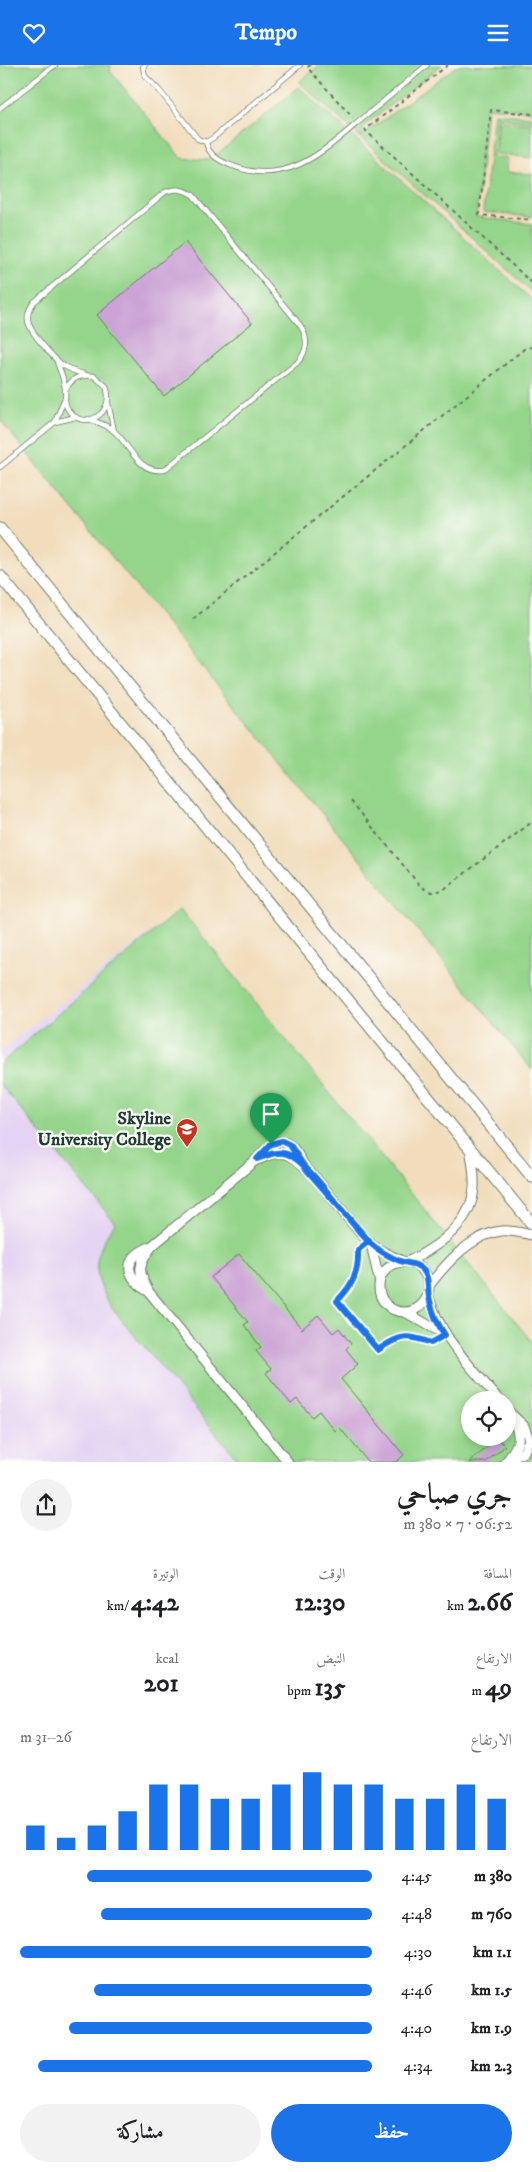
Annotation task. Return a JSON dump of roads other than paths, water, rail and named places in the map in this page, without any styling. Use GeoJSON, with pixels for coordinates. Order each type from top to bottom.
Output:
{"type":"FeatureCollection","features":[{"type":"Feature","properties":{"kind":"street"},"geometry":{"type":"LineString","coordinates":[[0,527],[532,1177]]}},
{"type":"Feature","properties":{"kind":"street"},"geometry":{"type":"LineString","coordinates":[[0,576],[532,1225]]}},
{"type":"Feature","properties":{"kind":"street"},"geometry":{"type":"LineString","coordinates":[[379,1279],[388,1267],[434,1247],[458,1226],[465,1217],[472,1200],[474,1188],[470,1148]]}},
{"type":"Feature","properties":{"kind":"street"},"geometry":{"type":"LineString","coordinates":[[288,1462],[149,1292],[140,1271],[144,1259],[152,1246],[257,1159],[277,1153],[286,1153],[306,1169],[370,1242],[404,1261],[414,1263],[425,1273],[436,1319],[445,1335],[492,1391]]}},
{"type":"Feature","properties":{"kind":"street"},"geometry":{"type":"LineString","coordinates":[[405,1312],[419,1307],[440,1271],[460,1252],[489,1234],[502,1231],[532,1235]]}},
{"type":"Feature","properties":{"kind":"street"},"geometry":{"type":"LineString","coordinates":[[370,1242],[382,1300],[391,1309],[405,1312],[445,1335]]}},
{"type":"Feature","properties":{"kind":"street"},"geometry":{"type":"LineString","coordinates":[[506,1462],[524,1452],[529,1439],[524,1426],[516,1419]]}},
{"type":"Feature","properties":{"kind":"lane"},"geometry":{"type":"LineString","coordinates":[[0,108],[55,65]]}},
{"type":"Feature","properties":{"kind":"lane"},"geometry":{"type":"LineString","coordinates":[[145,65],[143,67],[145,76],[159,90],[198,139],[206,142],[210,152],[228,165],[255,172],[276,171],[297,166],[310,160],[327,149],[427,65]]}},
{"type":"Feature","properties":{"kind":"lane"},"geometry":{"type":"LineString","coordinates":[[206,142],[300,65]]}},
{"type":"Feature","properties":{"kind":"lane"},"geometry":{"type":"LineString","coordinates":[[0,467],[56,421],[76,417],[88,419],[114,431],[142,465],[152,471],[164,470],[297,363],[306,349],[304,332],[193,195],[179,189],[165,192],[34,302],[29,308],[27,315],[31,329],[57,361],[66,367],[101,380],[108,393],[114,431]]}},
{"type":"Feature","properties":{"kind":"lane"},"geometry":{"type":"LineString","coordinates":[[57,361],[66,390]]}},
{"type":"Feature","properties":{"kind":"lane"},"geometry":{"type":"LineString","coordinates":[[56,421],[70,382],[77,377],[86,375]]}},
{"type":"Feature","properties":{"kind":"lane"},"geometry":{"type":"LineString","coordinates":[[64,399],[68,410],[76,417]]}},
{"type":"Feature","properties":{"kind":"lane"},"geometry":{"type":"LineString","coordinates":[[88,419],[102,414],[108,401]]}},
{"type":"Feature","properties":{"kind":"place","name":"Skyline University College"},"geometry":{"type":"Point","coordinates":[187,1148]}}]}
